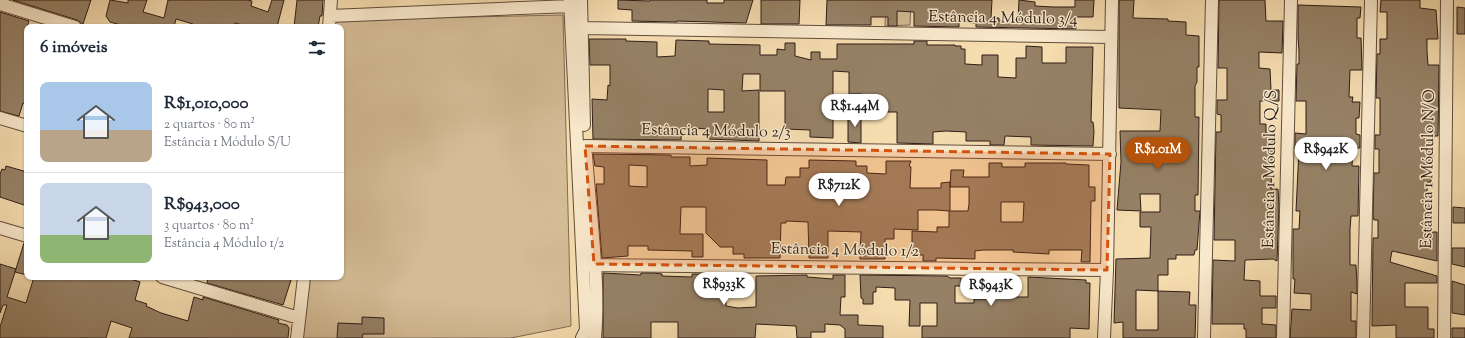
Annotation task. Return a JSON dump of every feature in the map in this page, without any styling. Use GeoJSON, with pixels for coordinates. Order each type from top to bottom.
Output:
{"type":"FeatureCollection","features":[{"type":"Feature","properties":{"kind":"street"},"geometry":{"type":"LineString","coordinates":[[332,0],[329,22],[574,2]]}},
{"type":"Feature","properties":{"kind":"street"},"geometry":{"type":"LineString","coordinates":[[1104,338],[1110,154],[1112,0]]}},
{"type":"Feature","properties":{"kind":"street"},"geometry":{"type":"LineString","coordinates":[[1204,338],[1212,0]]}},
{"type":"Feature","properties":{"kind":"street","name":"Estância 1 Módulo Q/S"},"geometry":{"type":"LineString","coordinates":[[1283,338],[1291,0]]}},
{"type":"Feature","properties":{"kind":"street"},"geometry":{"type":"LineString","coordinates":[[1363,338],[1371,0]]}},
{"type":"Feature","properties":{"kind":"street","name":"Estância 1 Módulo N/O"},"geometry":{"type":"LineString","coordinates":[[1444,338],[1447,0]]}},
{"type":"Feature","properties":{"kind":"street"},"geometry":{"type":"LineString","coordinates":[[574,2],[582,28],[588,265],[586,330],[582,338]]}},
{"type":"Feature","properties":{"kind":"street"},"geometry":{"type":"LineString","coordinates":[[574,2],[588,265],[597,320],[595,338]]}},
{"type":"Feature","properties":{"kind":"street"},"geometry":{"type":"LineString","coordinates":[[0,4],[65,24]]}},
{"type":"Feature","properties":{"kind":"street","name":"Estância 4 Módulo 3/4"},"geometry":{"type":"LineString","coordinates":[[582,28],[1111,37]]}},
{"type":"Feature","properties":{"kind":"street"},"geometry":{"type":"LineString","coordinates":[[0,118],[24,125]]}},
{"type":"Feature","properties":{"kind":"street","name":"Estância 4 Módulo 2/3"},"geometry":{"type":"LineString","coordinates":[[585,146],[1110,154]]}},
{"type":"Feature","properties":{"kind":"street"},"geometry":{"type":"LineString","coordinates":[[0,228],[24,235]]}},
{"type":"Feature","properties":{"kind":"street","name":"Estância 4 Módulo 1/2"},"geometry":{"type":"LineString","coordinates":[[588,265],[1107,270]]}},
{"type":"Feature","properties":{"kind":"street"},"geometry":{"type":"LineString","coordinates":[[172,280],[299,318]]}},
{"type":"Feature","properties":{"kind":"street"},"geometry":{"type":"LineString","coordinates":[[297,338],[304,280]]}},
{"type":"Feature","properties":{"kind":"highlighted area"},"geometry":{"type":"Polygon","coordinates":[[[585,146],[1110,154],[1107,270],[594,264],[585,146]]]}},
{"type":"Feature","properties":{"kind":"shaded area"},"geometry":{"type":"Polygon","coordinates":[[[886,0],[911,0],[910,25],[885,26],[886,0]]]}},
{"type":"Feature","properties":{"kind":"shaded area"},"geometry":{"type":"Polygon","coordinates":[[[563,15],[571,326],[511,338],[303,338],[309,280],[344,280],[344,24],[333,24],[334,20],[563,15]]]}},
{"type":"Feature","properties":{"kind":"building"},"geometry":{"type":"Polygon","coordinates":[[[13,0],[91,0],[83,24],[77,20],[13,0]]]}},
{"type":"Feature","properties":{"kind":"building"},"geometry":{"type":"Polygon","coordinates":[[[110,0],[128,3],[128,0],[147,0],[143,12],[164,18],[168,0],[247,0],[252,1],[251,6],[268,12],[272,0],[284,0],[278,24],[193,24],[176,19],[175,24],[117,24],[110,22],[106,16],[110,0]]]}},
{"type":"Feature","properties":{"kind":"building"},"geometry":{"type":"Polygon","coordinates":[[[297,0],[323,0],[322,16],[320,16],[319,24],[294,24],[297,0]]]}},
{"type":"Feature","properties":{"kind":"building"},"geometry":{"type":"Polygon","coordinates":[[[618,0],[707,0],[707,3],[724,3],[724,0],[753,0],[746,23],[632,21],[632,10],[618,9],[618,0]]]}},
{"type":"Feature","properties":{"kind":"building"},"geometry":{"type":"Polygon","coordinates":[[[761,0],[800,0],[799,24],[761,24],[761,0]]]}},
{"type":"Feature","properties":{"kind":"building"},"geometry":{"type":"Polygon","coordinates":[[[827,0],[992,0],[991,18],[999,18],[999,21],[1018,21],[1019,0],[1035,2],[1035,6],[1075,7],[1075,0],[1094,0],[1093,17],[1076,17],[1076,29],[976,27],[976,23],[959,22],[959,27],[914,26],[914,12],[897,11],[897,26],[888,26],[888,17],[871,17],[871,25],[826,25],[827,0]]]}},
{"type":"Feature","properties":{"kind":"building"},"geometry":{"type":"Polygon","coordinates":[[[1119,0],[1134,0],[1133,18],[1168,19],[1168,21],[1186,22],[1186,35],[1199,36],[1199,67],[1197,67],[1197,82],[1195,86],[1195,117],[1199,117],[1198,195],[1195,195],[1195,211],[1200,211],[1197,250],[1195,250],[1194,255],[1176,255],[1176,259],[1168,259],[1168,275],[1158,275],[1158,291],[1190,292],[1189,305],[1196,305],[1195,338],[1123,338],[1123,322],[1114,323],[1116,259],[1150,258],[1151,227],[1140,227],[1140,212],[1160,212],[1160,194],[1140,194],[1141,211],[1117,210],[1121,162],[1120,131],[1160,131],[1161,110],[1119,108],[1119,0]],[[1136,290],[1136,330],[1158,330],[1158,291],[1136,290]]]}},
{"type":"Feature","properties":{"kind":"building"},"geometry":{"type":"Polygon","coordinates":[[[1219,0],[1265,0],[1266,21],[1283,21],[1282,53],[1259,52],[1259,68],[1270,69],[1271,90],[1279,90],[1279,101],[1260,101],[1260,124],[1266,124],[1266,133],[1273,134],[1271,189],[1278,189],[1279,206],[1277,261],[1273,259],[1245,260],[1244,280],[1260,281],[1260,296],[1276,296],[1276,308],[1262,308],[1262,324],[1276,325],[1276,338],[1246,338],[1246,329],[1244,329],[1244,324],[1212,324],[1213,260],[1235,261],[1235,240],[1214,240],[1216,132],[1221,132],[1221,115],[1217,114],[1217,100],[1227,100],[1227,68],[1218,68],[1219,0]]]}},
{"type":"Feature","properties":{"kind":"building"},"geometry":{"type":"Polygon","coordinates":[[[1381,0],[1420,0],[1420,8],[1436,10],[1438,39],[1427,39],[1427,51],[1428,65],[1439,65],[1438,136],[1434,136],[1431,182],[1427,182],[1427,199],[1430,199],[1431,232],[1437,232],[1437,261],[1392,251],[1390,262],[1437,276],[1437,283],[1405,283],[1405,307],[1428,307],[1428,329],[1434,329],[1434,338],[1396,338],[1396,325],[1372,326],[1373,238],[1378,238],[1378,220],[1374,220],[1373,216],[1374,173],[1379,173],[1379,149],[1375,149],[1375,135],[1380,135],[1380,98],[1376,98],[1377,54],[1380,54],[1380,39],[1387,39],[1387,12],[1380,12],[1381,0]]]}},
{"type":"Feature","properties":{"kind":"building"},"geometry":{"type":"Polygon","coordinates":[[[1298,5],[1361,7],[1360,18],[1357,18],[1357,38],[1361,38],[1362,70],[1350,70],[1349,97],[1353,97],[1352,102],[1360,102],[1359,118],[1356,118],[1356,134],[1360,135],[1360,148],[1353,148],[1352,166],[1359,166],[1358,216],[1351,216],[1350,229],[1350,265],[1356,265],[1357,285],[1357,294],[1351,292],[1351,321],[1356,321],[1356,338],[1290,338],[1292,309],[1311,310],[1311,294],[1294,293],[1295,279],[1293,279],[1293,229],[1299,229],[1300,211],[1296,211],[1299,149],[1295,149],[1295,133],[1306,134],[1306,101],[1296,101],[1297,64],[1299,64],[1298,5]]]}},
{"type":"Feature","properties":{"kind":"building"},"geometry":{"type":"Polygon","coordinates":[[[1457,7],[1465,8],[1465,34],[1457,34],[1457,7]]]}},
{"type":"Feature","properties":{"kind":"building"},"geometry":{"type":"Polygon","coordinates":[[[0,12],[29,21],[28,24],[24,24],[24,103],[19,116],[0,111],[0,12]]]}},
{"type":"Feature","properties":{"kind":"building"},"geometry":{"type":"Polygon","coordinates":[[[589,39],[626,39],[626,41],[657,42],[657,57],[675,56],[676,40],[709,41],[709,44],[760,45],[760,55],[777,55],[777,49],[785,50],[785,43],[795,43],[795,56],[811,60],[811,52],[820,52],[820,59],[837,59],[837,44],[914,44],[914,41],[927,41],[927,45],[961,46],[961,49],[965,49],[965,64],[982,65],[982,55],[998,55],[998,77],[1016,78],[1016,58],[1026,58],[1026,46],[1042,47],[1042,63],[1066,63],[1066,47],[1093,47],[1091,122],[1093,122],[1094,131],[1093,146],[1031,145],[1031,137],[1005,136],[1004,145],[990,145],[990,141],[966,141],[966,132],[946,131],[933,132],[933,144],[897,143],[897,112],[887,112],[887,108],[861,108],[861,94],[849,94],[849,72],[833,71],[833,138],[810,137],[810,130],[785,129],[785,91],[760,91],[760,74],[743,74],[742,91],[759,90],[759,141],[708,139],[708,129],[682,127],[681,140],[593,139],[592,99],[607,100],[608,85],[610,86],[610,65],[590,65],[589,39]],[[708,89],[708,112],[724,112],[724,90],[708,89]]]}},
{"type":"Feature","properties":{"kind":"building"},"geometry":{"type":"Polygon","coordinates":[[[848,113],[861,113],[861,143],[848,142],[848,113]]]}},
{"type":"Feature","properties":{"kind":"building"},"geometry":{"type":"Polygon","coordinates":[[[593,154],[671,155],[671,157],[690,157],[690,166],[707,165],[707,158],[767,160],[767,185],[785,185],[786,177],[800,177],[800,168],[809,168],[809,160],[856,161],[856,166],[867,166],[867,173],[886,174],[886,161],[911,161],[909,166],[911,167],[910,188],[941,188],[941,183],[950,182],[950,187],[951,170],[964,170],[963,177],[989,177],[989,163],[1002,163],[1002,167],[1025,167],[1025,163],[1066,163],[1089,165],[1089,187],[1095,187],[1095,201],[1091,201],[1090,262],[1081,262],[1082,250],[1049,250],[1049,254],[1013,252],[1013,250],[983,250],[975,251],[975,259],[936,258],[936,261],[923,261],[923,255],[912,255],[912,231],[937,232],[937,227],[949,227],[949,211],[936,210],[918,210],[918,230],[894,229],[894,239],[885,239],[885,259],[860,259],[861,232],[828,231],[828,258],[809,258],[808,222],[786,221],[786,223],[781,223],[780,258],[744,258],[744,254],[733,254],[733,247],[720,247],[706,233],[706,207],[681,207],[680,234],[703,234],[703,257],[692,257],[692,251],[648,250],[648,246],[628,246],[628,256],[602,258],[596,184],[604,184],[604,167],[595,166],[593,154]],[[629,165],[629,186],[647,187],[647,166],[629,165]],[[950,187],[950,211],[968,211],[969,187],[950,187]],[[1001,202],[1001,222],[1023,222],[1024,202],[1001,202]]]}},
{"type":"Feature","properties":{"kind":"building"},"geometry":{"type":"Polygon","coordinates":[[[6,166],[24,171],[24,205],[0,197],[0,174],[2,169],[5,170],[6,166]]]}},
{"type":"Feature","properties":{"kind":"building"},"geometry":{"type":"Polygon","coordinates":[[[1453,207],[1465,208],[1465,223],[1453,223],[1453,207]]]}},
{"type":"Feature","properties":{"kind":"building"},"geometry":{"type":"Polygon","coordinates":[[[24,243],[24,274],[15,272],[24,243]]]}},
{"type":"Feature","properties":{"kind":"building"},"geometry":{"type":"Polygon","coordinates":[[[1452,248],[1465,248],[1465,267],[1452,264],[1452,248]]]}},
{"type":"Feature","properties":{"kind":"building"},"geometry":{"type":"Polygon","coordinates":[[[0,264],[16,269],[7,297],[26,303],[33,280],[134,280],[140,282],[135,300],[147,304],[146,306],[161,313],[188,321],[194,297],[203,300],[203,297],[279,320],[278,323],[287,325],[289,328],[288,338],[129,338],[132,328],[111,321],[106,338],[0,338],[0,327],[7,305],[3,305],[0,313],[0,264]]]}},
{"type":"Feature","properties":{"kind":"building"},"geometry":{"type":"Polygon","coordinates":[[[603,273],[641,275],[641,273],[653,273],[662,274],[662,276],[692,277],[692,274],[726,274],[726,306],[738,308],[756,307],[756,276],[807,275],[807,277],[833,279],[833,275],[845,275],[845,297],[841,297],[840,315],[858,315],[858,325],[883,326],[883,338],[845,338],[845,329],[840,325],[825,324],[825,332],[811,332],[811,338],[797,338],[796,326],[756,324],[755,338],[678,338],[678,322],[651,322],[651,338],[603,338],[603,273]]]}},
{"type":"Feature","properties":{"kind":"building"},"geometry":{"type":"Polygon","coordinates":[[[860,275],[947,276],[950,278],[961,278],[961,286],[955,286],[955,303],[974,303],[974,299],[987,299],[987,279],[1000,279],[999,297],[1028,297],[1028,277],[1086,280],[1086,283],[1090,283],[1089,329],[1070,328],[1070,338],[922,338],[922,326],[937,326],[937,303],[920,303],[920,326],[909,326],[910,300],[895,300],[895,288],[876,287],[876,292],[873,292],[873,304],[863,304],[863,299],[861,298],[860,275]]]}},
{"type":"Feature","properties":{"kind":"building"},"geometry":{"type":"Polygon","coordinates":[[[208,280],[291,280],[283,305],[207,283],[208,280]]]}},
{"type":"Feature","properties":{"kind":"building"},"geometry":{"type":"Polygon","coordinates":[[[1452,281],[1465,285],[1465,315],[1452,313],[1452,281]]]}},
{"type":"Feature","properties":{"kind":"building"},"geometry":{"type":"Polygon","coordinates":[[[362,317],[384,318],[384,334],[363,334],[362,338],[337,338],[338,323],[362,324],[362,317]]]}},
{"type":"Feature","properties":{"kind":"building"},"geometry":{"type":"Polygon","coordinates":[[[1452,328],[1465,328],[1465,338],[1452,338],[1452,328]]]}}]}
